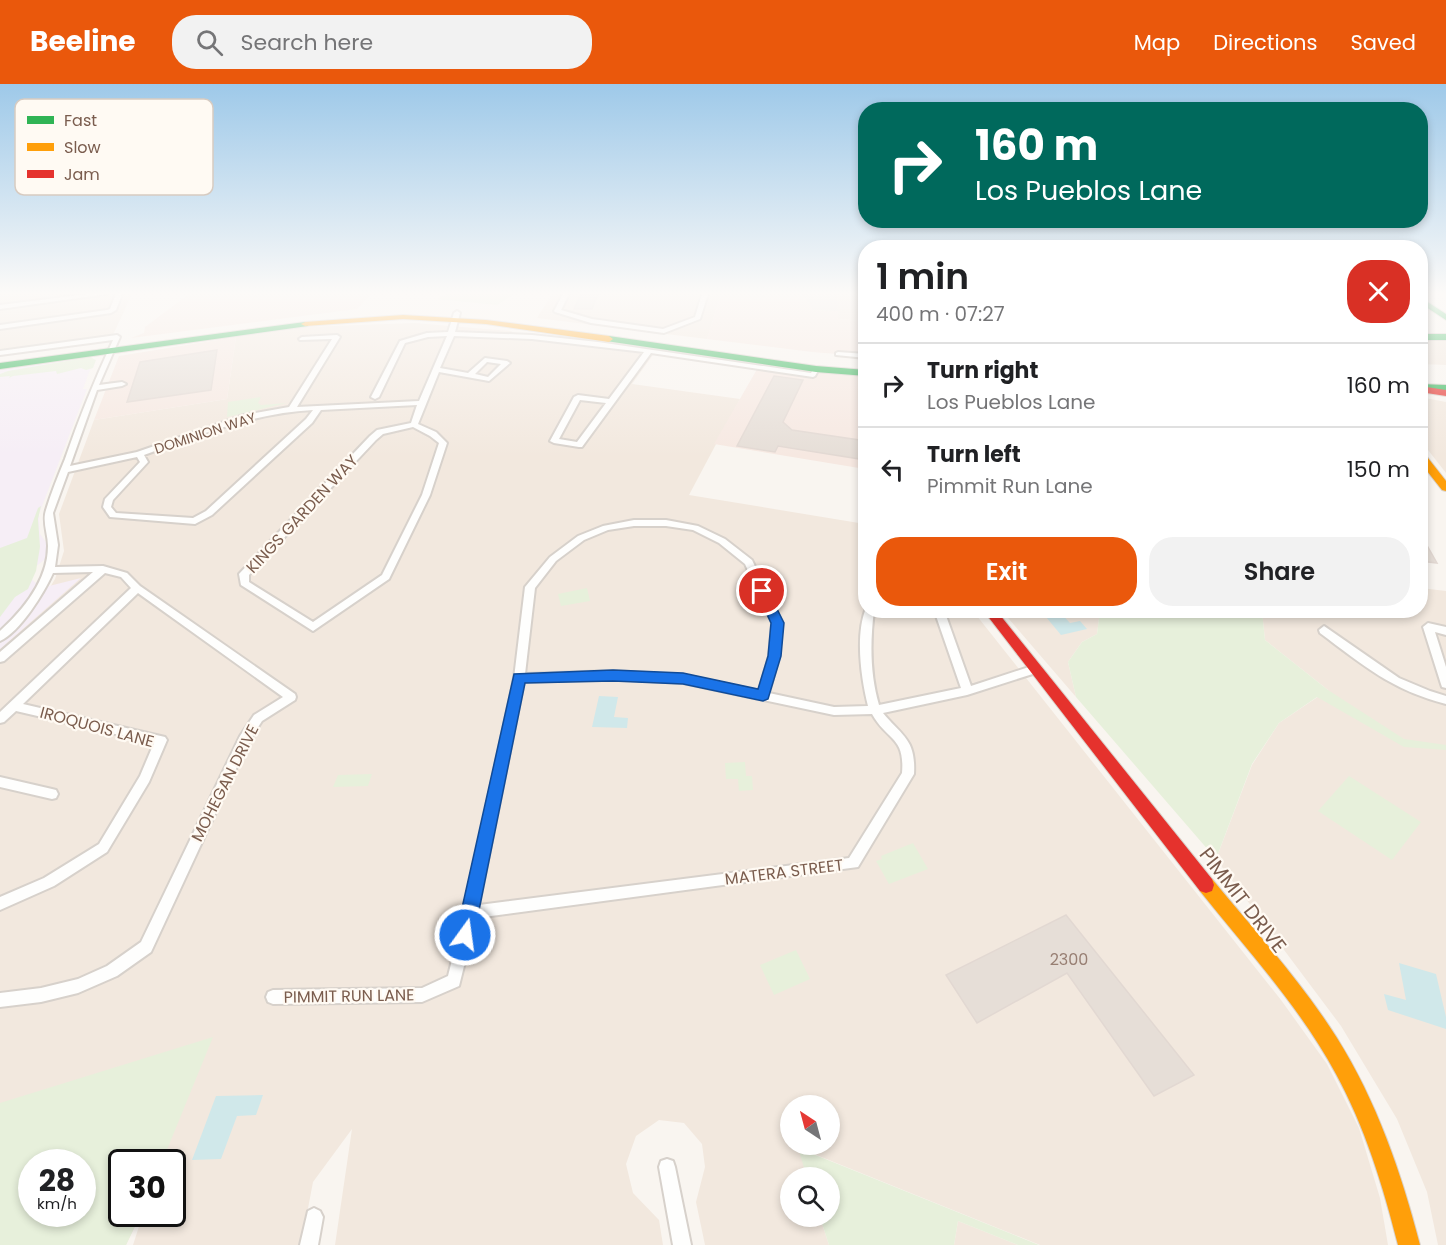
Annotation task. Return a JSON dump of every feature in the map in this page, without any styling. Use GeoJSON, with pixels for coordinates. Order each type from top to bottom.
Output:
{"type":"FeatureCollection","features":[{"type":"Feature","properties":{"kind":"main road"},"geometry":{"type":"LineString","coordinates":[[0,360],[109,348]]}},
{"type":"Feature","properties":{"kind":"main road"},"geometry":{"type":"LineString","coordinates":[[0,366],[110,348]]}},
{"type":"Feature","properties":{"kind":"main road"},"geometry":{"type":"LineString","coordinates":[[675,348],[816,369],[858,372]]}},
{"type":"Feature","properties":{"kind":"main road"},"geometry":{"type":"LineString","coordinates":[[750,348],[858,364]]}},
{"type":"Feature","properties":{"kind":"main road"},"geometry":{"type":"LineString","coordinates":[[1428,381],[1446,381]]}},
{"type":"Feature","properties":{"kind":"main road"},"geometry":{"type":"LineString","coordinates":[[1428,388],[1446,388]]}},
{"type":"Feature","properties":{"kind":"main road"},"geometry":{"type":"LineString","coordinates":[[1428,390],[1446,393]]}},
{"type":"Feature","properties":{"kind":"main road"},"geometry":{"type":"LineString","coordinates":[[1428,465],[1446,488]]}},
{"type":"Feature","properties":{"kind":"main road","name":"PIMMIT DRIVE"},"geometry":{"type":"LineString","coordinates":[[995,618],[1312,1018],[1339,1058],[1362,1100],[1384,1150],[1409,1245]]}},
{"type":"Feature","properties":{"kind":"street"},"geometry":{"type":"LineString","coordinates":[[0,353],[35,348]]}},
{"type":"Feature","properties":{"kind":"street"},"geometry":{"type":"LineString","coordinates":[[0,637],[32,602],[48,570],[53,545],[48,522],[49,513],[94,388],[111,348]]}},
{"type":"Feature","properties":{"kind":"street"},"geometry":{"type":"LineString","coordinates":[[291,409],[330,348]]}},
{"type":"Feature","properties":{"kind":"street"},"geometry":{"type":"LineString","coordinates":[[375,397],[399,348]]}},
{"type":"Feature","properties":{"kind":"street"},"geometry":{"type":"LineString","coordinates":[[414,425],[419,403],[445,348]]}},
{"type":"Feature","properties":{"kind":"street"},"geometry":{"type":"LineString","coordinates":[[619,348],[813,375],[816,369]]}},
{"type":"Feature","properties":{"kind":"street"},"geometry":{"type":"LineString","coordinates":[[612,402],[578,397],[555,441],[579,445],[612,402],[648,352]]}},
{"type":"Feature","properties":{"kind":"street"},"geometry":{"type":"LineString","coordinates":[[838,354],[858,355]]}},
{"type":"Feature","properties":{"kind":"street"},"geometry":{"type":"LineString","coordinates":[[436,369],[471,375]]}},
{"type":"Feature","properties":{"kind":"street"},"geometry":{"type":"LineString","coordinates":[[94,388],[122,384]]}},
{"type":"Feature","properties":{"kind":"street","name":"DOMINION WAY"},"geometry":{"type":"LineString","coordinates":[[64,470],[139,454],[247,417],[291,409],[419,403]]}},
{"type":"Feature","properties":{"kind":"street"},"geometry":{"type":"LineString","coordinates":[[139,454],[144,462],[109,500],[107,507],[113,515],[195,521],[209,513],[303,427],[319,408]]}},
{"type":"Feature","properties":{"kind":"street","name":"KINGS GARDEN WAY"},"geometry":{"type":"LineString","coordinates":[[414,425],[433,434],[442,443],[426,495],[386,577],[313,627],[244,583],[244,574],[373,438],[380,432],[414,425]]}},
{"type":"Feature","properties":{"kind":"street","name":"PIMMIT RUN LANE"},"geometry":{"type":"LineString","coordinates":[[273,997],[422,995],[453,981],[471,912],[519,678],[530,587],[553,559],[581,538],[606,528],[666,522],[699,529],[722,541],[749,562],[777,623],[774,656],[763,695]]}},
{"type":"Feature","properties":{"kind":"street"},"geometry":{"type":"LineString","coordinates":[[0,658],[103,569]]}},
{"type":"Feature","properties":{"kind":"street","name":"MOHEGAN DRIVE"},"geometry":{"type":"LineString","coordinates":[[0,1000],[33,997],[88,983],[120,968],[146,947],[244,739],[258,718],[291,697],[137,588],[124,575],[103,569],[48,570]]}},
{"type":"Feature","properties":{"kind":"street","name":"IROQUOIS LANE"},"geometry":{"type":"LineString","coordinates":[[0,719],[137,588]]}},
{"type":"Feature","properties":{"kind":"street"},"geometry":{"type":"LineString","coordinates":[[868,618],[864,645],[875,710]]}},
{"type":"Feature","properties":{"kind":"street"},"geometry":{"type":"LineString","coordinates":[[942,618],[967,691]]}},
{"type":"Feature","properties":{"kind":"street"},"geometry":{"type":"LineString","coordinates":[[1446,631],[1428,627],[1446,684]]}},
{"type":"Feature","properties":{"kind":"street"},"geometry":{"type":"LineString","coordinates":[[1324,630],[1400,686],[1446,700]]}},
{"type":"Feature","properties":{"kind":"street"},"geometry":{"type":"LineString","coordinates":[[519,678],[613,675],[683,679],[834,711],[875,710],[967,691],[1035,669]]}},
{"type":"Feature","properties":{"kind":"street","name":"IROQUOIS LANE"},"geometry":{"type":"LineString","coordinates":[[0,904],[49,882],[103,848],[145,778],[161,740],[14,706]]}},
{"type":"Feature","properties":{"kind":"street","name":"MATERA STREET"},"geometry":{"type":"LineString","coordinates":[[471,912],[853,863],[908,774],[911,761],[901,737],[875,710]]}},
{"type":"Feature","properties":{"kind":"street"},"geometry":{"type":"LineString","coordinates":[[0,782],[52,794]]}},
{"type":"Feature","properties":{"kind":"street"},"geometry":{"type":"LineString","coordinates":[[667,1167],[682,1245]]}},
{"type":"Feature","properties":{"kind":"street"},"geometry":{"type":"LineString","coordinates":[[309,1245],[314,1217]]}},
{"type":"Feature","properties":{"kind":"shaded area"},"geometry":{"type":"Polygon","coordinates":[[[0,348],[25,348],[0,352],[0,348]]]}},
{"type":"Feature","properties":{"kind":"shaded area"},"geometry":{"type":"Polygon","coordinates":[[[167,348],[234,348],[227,399],[94,420],[119,356],[167,348]]]}},
{"type":"Feature","properties":{"kind":"shaded area"},"geometry":{"type":"Polygon","coordinates":[[[234,348],[600,348],[653,355],[632,384],[740,399],[689,495],[858,523],[858,618],[979,618],[1281,1000],[1327,1064],[1359,1128],[1380,1198],[1388,1245],[1040,1245],[816,1155],[840,1155],[840,1095],[780,1095],[780,1155],[801,1155],[804,1167],[780,1167],[780,1227],[823,1227],[829,1245],[705,1245],[696,1202],[705,1167],[702,1144],[684,1123],[659,1120],[636,1136],[626,1164],[633,1193],[659,1220],[663,1245],[335,1245],[352,1129],[313,1182],[301,1245],[133,1245],[139,1227],[186,1227],[186,1149],[108,1149],[108,1227],[135,1227],[126,1245],[0,1245],[0,648],[37,609],[55,579],[64,551],[59,514],[94,420],[227,399],[234,348]]]}},
{"type":"Feature","properties":{"kind":"shaded area"},"geometry":{"type":"Polygon","coordinates":[[[781,348],[858,348],[858,352],[838,351],[837,354],[781,348]]]}},
{"type":"Feature","properties":{"kind":"shaded area"},"geometry":{"type":"Polygon","coordinates":[[[1428,348],[1446,348],[1446,365],[1428,364],[1428,348]]]}},
{"type":"Feature","properties":{"kind":"shaded area"},"geometry":{"type":"Polygon","coordinates":[[[87,358],[94,359],[83,389],[87,389],[39,514],[40,534],[51,549],[48,557],[35,567],[31,579],[37,584],[49,586],[81,578],[0,649],[0,370],[87,358]]]}},
{"type":"Feature","properties":{"kind":"shaded area"},"geometry":{"type":"Polygon","coordinates":[[[760,364],[858,376],[858,440],[792,430],[783,422],[802,380],[774,376],[738,446],[775,452],[778,446],[858,459],[858,468],[714,444],[760,364]]]}},
{"type":"Feature","properties":{"kind":"shaded area"},"geometry":{"type":"Polygon","coordinates":[[[1428,399],[1446,402],[1446,473],[1428,450],[1428,399]]]}},
{"type":"Feature","properties":{"kind":"shaded area"},"geometry":{"type":"Polygon","coordinates":[[[1428,589],[1446,591],[1446,1245],[1438,1245],[1427,1192],[1397,1119],[1341,1026],[1216,859],[1252,765],[1279,723],[1328,690],[1265,640],[1263,618],[1428,618],[1428,589]]]}},
{"type":"Feature","properties":{"kind":"shaded area"},"geometry":{"type":"Polygon","coordinates":[[[1008,618],[1099,618],[1097,634],[1082,642],[1068,662],[1076,697],[1008,618]]]}},
{"type":"Feature","properties":{"kind":"shaded area"},"geometry":{"type":"Polygon","coordinates":[[[958,1221],[1018,1245],[954,1245],[958,1221]]]}},
{"type":"Feature","properties":{"kind":"green space"},"geometry":{"type":"Polygon","coordinates":[[[90,357],[96,360],[93,368],[86,370],[81,368],[57,374],[56,371],[9,378],[10,376],[0,377],[0,374],[8,371],[90,357]]]}},
{"type":"Feature","properties":{"kind":"green space"},"geometry":{"type":"Polygon","coordinates":[[[261,397],[258,403],[261,405],[287,403],[227,417],[228,402],[261,397]]]}},
{"type":"Feature","properties":{"kind":"green space"},"geometry":{"type":"Polygon","coordinates":[[[41,506],[38,519],[40,547],[36,571],[28,589],[15,597],[0,617],[0,548],[27,538],[38,508],[41,506]]]}},
{"type":"Feature","properties":{"kind":"green space"},"geometry":{"type":"Polygon","coordinates":[[[587,588],[590,601],[561,606],[558,594],[587,588]]]}},
{"type":"Feature","properties":{"kind":"green space"},"geometry":{"type":"Polygon","coordinates":[[[1099,618],[1263,618],[1265,640],[1328,690],[1404,739],[1446,745],[1446,750],[1404,747],[1317,697],[1279,723],[1252,764],[1216,859],[1076,697],[1068,662],[1082,642],[1097,634],[1099,618]]]}},
{"type":"Feature","properties":{"kind":"green space"},"geometry":{"type":"Polygon","coordinates":[[[745,762],[746,776],[752,776],[753,790],[739,791],[738,779],[726,779],[725,763],[745,762]]]}},
{"type":"Feature","properties":{"kind":"green space"},"geometry":{"type":"Polygon","coordinates":[[[372,774],[368,786],[333,787],[338,775],[372,774]]]}},
{"type":"Feature","properties":{"kind":"green space"},"geometry":{"type":"Polygon","coordinates":[[[1349,776],[1421,822],[1392,860],[1318,811],[1349,776]]]}},
{"type":"Feature","properties":{"kind":"green space"},"geometry":{"type":"Polygon","coordinates":[[[913,843],[928,869],[889,884],[876,861],[882,859],[881,856],[913,843]]]}},
{"type":"Feature","properties":{"kind":"green space"},"geometry":{"type":"Polygon","coordinates":[[[796,950],[810,979],[774,995],[760,965],[796,950]]]}},
{"type":"Feature","properties":{"kind":"green space"},"geometry":{"type":"Polygon","coordinates":[[[213,1037],[167,1149],[108,1149],[108,1227],[135,1227],[126,1245],[0,1245],[0,1103],[213,1037]]]}},
{"type":"Feature","properties":{"kind":"green space"},"geometry":{"type":"Polygon","coordinates":[[[800,1155],[815,1155],[1039,1245],[1018,1245],[958,1221],[954,1245],[829,1245],[823,1227],[840,1227],[840,1167],[804,1167],[800,1155]]]}},
{"type":"Feature","properties":{"kind":"water"},"geometry":{"type":"Polygon","coordinates":[[[1047,618],[1065,618],[1070,623],[1080,621],[1087,629],[1061,635],[1047,618]]]}},
{"type":"Feature","properties":{"kind":"water"},"geometry":{"type":"Polygon","coordinates":[[[599,696],[618,697],[614,717],[628,718],[627,728],[592,727],[599,696]]]}},
{"type":"Feature","properties":{"kind":"water"},"geometry":{"type":"Polygon","coordinates":[[[1399,963],[1436,974],[1446,1017],[1446,1029],[1388,1010],[1384,994],[1406,1000],[1399,963]]]}},
{"type":"Feature","properties":{"kind":"water"},"geometry":{"type":"Polygon","coordinates":[[[263,1095],[256,1115],[237,1116],[221,1159],[192,1160],[216,1096],[263,1095]]]}},
{"type":"Feature","properties":{"kind":"building"},"geometry":{"type":"Polygon","coordinates":[[[217,350],[211,390],[127,402],[140,362],[217,350]]]}},
{"type":"Feature","properties":{"kind":"building"},"geometry":{"type":"Polygon","coordinates":[[[774,376],[803,380],[783,422],[792,430],[858,440],[858,459],[778,446],[775,452],[737,446],[774,376]]]}},
{"type":"Feature","properties":{"kind":"building"},"geometry":{"type":"Polygon","coordinates":[[[1428,547],[1437,563],[1428,562],[1428,547]]]}},
{"type":"Feature","properties":{"kind":"building"},"geometry":{"type":"Polygon","coordinates":[[[1066,915],[1194,1075],[1154,1096],[1067,973],[977,1023],[946,975],[1066,915]]]}},
{"type":"Feature","properties":{"kind":"traffic: fast"},"geometry":{"type":"LineString","coordinates":[[0,366],[129,348]]}},
{"type":"Feature","properties":{"kind":"traffic: fast"},"geometry":{"type":"LineString","coordinates":[[672,348],[816,369],[858,372]]}},
{"type":"Feature","properties":{"kind":"traffic: fast"},"geometry":{"type":"LineString","coordinates":[[1428,387],[1446,388]]}},
{"type":"Feature","properties":{"kind":"traffic: slow"},"geometry":{"type":"LineString","coordinates":[[1428,465],[1446,488]]}},
{"type":"Feature","properties":{"kind":"traffic: slow"},"geometry":{"type":"LineString","coordinates":[[1206,885],[1270,962],[1329,1043],[1343,1067],[1377,1141],[1395,1192],[1409,1245]]}},
{"type":"Feature","properties":{"kind":"traffic: jam"},"geometry":{"type":"LineString","coordinates":[[1428,390],[1446,393]]}},
{"type":"Feature","properties":{"kind":"traffic: jam"},"geometry":{"type":"LineString","coordinates":[[995,618],[1206,885]]}},
{"type":"Feature","properties":{"kind":"route"},"geometry":{"type":"LineString","coordinates":[[465,935],[519,678],[613,675],[683,679],[763,695],[774,656],[777,623],[762,591]]}}]}
